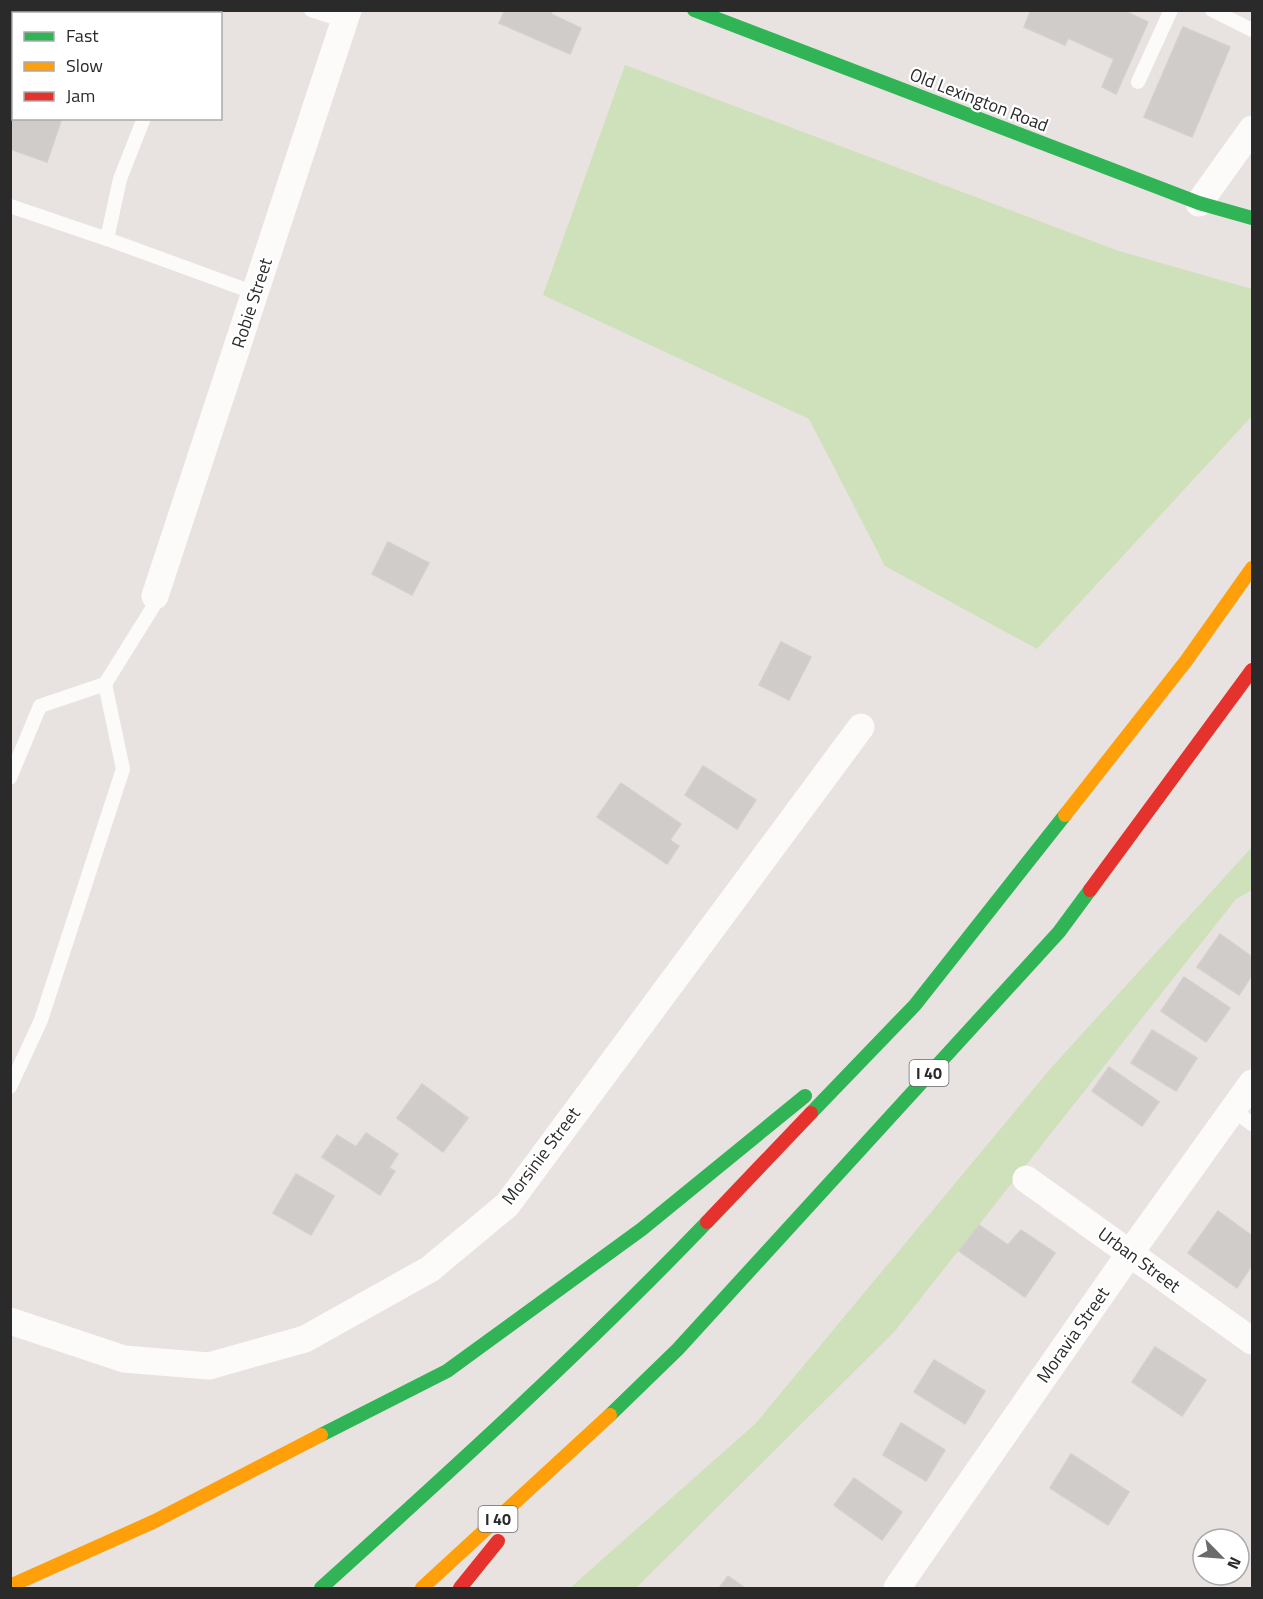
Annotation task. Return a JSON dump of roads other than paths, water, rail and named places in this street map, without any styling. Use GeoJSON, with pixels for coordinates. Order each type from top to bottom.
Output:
{"type":"FeatureCollection","features":[{"type":"Feature","properties":{"kind":"main road","name":"Old Lexington Road"},"geometry":{"type":"LineString","coordinates":[[694,10],[1198,203],[1252,218]]}},
{"type":"Feature","properties":{"kind":"main road"},"geometry":{"type":"LineString","coordinates":[[321,1588],[454,1468],[652,1279],[915,1005],[1186,661],[1252,568]]}},
{"type":"Feature","properties":{"kind":"main road","name":"I 40"},"geometry":{"type":"LineString","coordinates":[[422,1588],[574,1449],[678,1349],[1059,932],[1252,669]]}},
{"type":"Feature","properties":{"kind":"main road"},"geometry":{"type":"LineString","coordinates":[[10,1586],[155,1521],[447,1371],[642,1229],[915,1005]]}},
{"type":"Feature","properties":{"kind":"main road"},"geometry":{"type":"LineString","coordinates":[[460,1588],[574,1449]]}},
{"type":"Feature","properties":{"kind":"street","name":"Robie Street"},"geometry":{"type":"LineString","coordinates":[[155,596],[347,16]]}},
{"type":"Feature","properties":{"kind":"street"},"geometry":{"type":"LineString","coordinates":[[1198,203],[1252,129]]}},
{"type":"Feature","properties":{"kind":"street","name":"Morsinie Street"},"geometry":{"type":"LineString","coordinates":[[10,1321],[124,1359],[209,1366],[305,1339],[430,1269],[507,1205],[861,727]]}},
{"type":"Feature","properties":{"kind":"street","name":"Moravia Street"},"geometry":{"type":"LineString","coordinates":[[897,1588],[1130,1253],[1243,1117],[1252,1083]]}},
{"type":"Feature","properties":{"kind":"street","name":"Urban Street"},"geometry":{"type":"LineString","coordinates":[[1026,1179],[1252,1341]]}},
{"type":"Feature","properties":{"kind":"lane"},"geometry":{"type":"LineString","coordinates":[[310,10],[347,16]]}},
{"type":"Feature","properties":{"kind":"lane"},"geometry":{"type":"LineString","coordinates":[[1138,82],[1171,10]]}},
{"type":"Feature","properties":{"kind":"lane"},"geometry":{"type":"LineString","coordinates":[[1212,10],[1252,30]]}},
{"type":"Feature","properties":{"kind":"lane"},"geometry":{"type":"LineString","coordinates":[[107,239],[120,179],[143,120]]}},
{"type":"Feature","properties":{"kind":"lane"},"geometry":{"type":"LineString","coordinates":[[10,206],[255,293]]}},
{"type":"Feature","properties":{"kind":"lane"},"geometry":{"type":"LineString","coordinates":[[10,778],[40,706],[105,684],[153,607],[155,596]]}},
{"type":"Feature","properties":{"kind":"lane"},"geometry":{"type":"LineString","coordinates":[[10,1087],[41,1020],[123,769],[105,684]]}}]}
